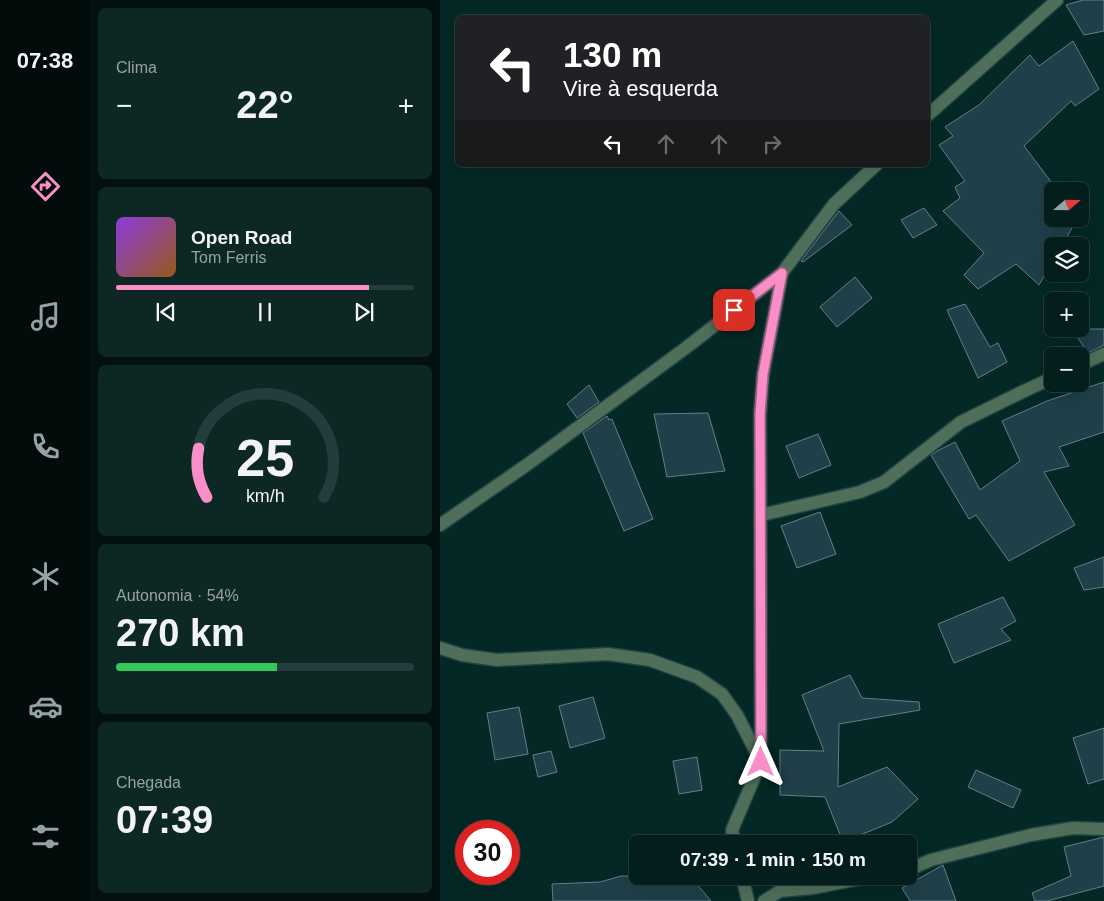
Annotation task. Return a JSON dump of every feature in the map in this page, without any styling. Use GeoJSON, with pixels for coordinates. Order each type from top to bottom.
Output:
{"type":"FeatureCollection","features":[{"type":"Feature","properties":{"kind":"street"},"geometry":{"type":"LineString","coordinates":[[930,113],[1057,0]]}},
{"type":"Feature","properties":{"kind":"street"},"geometry":{"type":"LineString","coordinates":[[440,525],[536,458],[679,353],[782,273],[834,204],[874,167]]}},
{"type":"Feature","properties":{"kind":"street"},"geometry":{"type":"LineString","coordinates":[[733,835],[732,830],[761,762],[760,414],[763,374],[782,273]]}},
{"type":"Feature","properties":{"kind":"street"},"geometry":{"type":"LineString","coordinates":[[1089,361],[1104,354]]}},
{"type":"Feature","properties":{"kind":"street"},"geometry":{"type":"LineString","coordinates":[[760,515],[860,492],[884,482],[961,422],[1044,382]]}},
{"type":"Feature","properties":{"kind":"street"},"geometry":{"type":"LineString","coordinates":[[440,648],[462,655],[497,660],[608,654],[650,660],[697,677],[722,694],[737,715],[761,762]]}},
{"type":"Feature","properties":{"kind":"street"},"geometry":{"type":"LineString","coordinates":[[917,866],[931,860],[1031,835],[1073,828],[1104,829]]}},
{"type":"Feature","properties":{"kind":"street"},"geometry":{"type":"LineString","coordinates":[[744,885],[748,901]]}},
{"type":"Feature","properties":{"kind":"street"},"geometry":{"type":"LineString","coordinates":[[764,901],[780,891],[828,885]]}},
{"type":"Feature","properties":{"kind":"building"},"geometry":{"type":"Polygon","coordinates":[[[1083,0],[1104,0],[1104,31],[1084,35],[1066,5],[1083,0]]]}},
{"type":"Feature","properties":{"kind":"building"},"geometry":{"type":"Polygon","coordinates":[[[1073,41],[1099,89],[1075,106],[1071,101],[1024,146],[1051,182],[1044,182],[1044,228],[1072,228],[1067,237],[1044,237],[1044,276],[1039,285],[1016,264],[978,289],[964,275],[984,253],[943,211],[960,198],[955,187],[965,181],[939,145],[953,136],[945,127],[979,105],[1030,55],[1039,66],[1073,41]]]}},
{"type":"Feature","properties":{"kind":"building"},"geometry":{"type":"Polygon","coordinates":[[[924,208],[937,225],[913,238],[901,220],[924,208]]]}},
{"type":"Feature","properties":{"kind":"building"},"geometry":{"type":"Polygon","coordinates":[[[839,211],[852,225],[803,262],[801,261],[839,211]]]}},
{"type":"Feature","properties":{"kind":"building"},"geometry":{"type":"Polygon","coordinates":[[[855,277],[872,298],[837,327],[820,307],[855,277]]]}},
{"type":"Feature","properties":{"kind":"building"},"geometry":{"type":"Polygon","coordinates":[[[965,304],[990,347],[998,343],[1007,362],[978,378],[947,310],[965,304]]]}},
{"type":"Feature","properties":{"kind":"building"},"geometry":{"type":"Polygon","coordinates":[[[1089,329],[1104,329],[1104,345],[1089,352],[1089,347],[1084,347],[1077,337],[1089,337],[1089,329]]]}},
{"type":"Feature","properties":{"kind":"building"},"geometry":{"type":"Polygon","coordinates":[[[1104,382],[1104,432],[1059,447],[1069,466],[1044,472],[1075,525],[1009,561],[976,515],[969,519],[931,455],[955,442],[980,490],[1020,461],[1002,421],[1047,401],[1074,392],[1089,392],[1089,387],[1104,382]]]}},
{"type":"Feature","properties":{"kind":"building"},"geometry":{"type":"Polygon","coordinates":[[[589,385],[599,402],[577,418],[567,404],[589,385]]]}},
{"type":"Feature","properties":{"kind":"building"},"geometry":{"type":"Polygon","coordinates":[[[708,413],[725,471],[667,477],[654,414],[708,413]]]}},
{"type":"Feature","properties":{"kind":"building"},"geometry":{"type":"Polygon","coordinates":[[[607,416],[609,420],[612,419],[653,519],[624,531],[583,433],[607,416]]]}},
{"type":"Feature","properties":{"kind":"building"},"geometry":{"type":"Polygon","coordinates":[[[818,434],[831,465],[799,478],[786,446],[818,434]]]}},
{"type":"Feature","properties":{"kind":"building"},"geometry":{"type":"Polygon","coordinates":[[[820,512],[836,554],[797,568],[781,526],[820,512]]]}},
{"type":"Feature","properties":{"kind":"building"},"geometry":{"type":"Polygon","coordinates":[[[1104,557],[1104,587],[1084,590],[1074,568],[1104,557]]]}},
{"type":"Feature","properties":{"kind":"building"},"geometry":{"type":"Polygon","coordinates":[[[1003,597],[1016,621],[1001,629],[1011,640],[954,663],[938,624],[1003,597]]]}},
{"type":"Feature","properties":{"kind":"building"},"geometry":{"type":"Polygon","coordinates":[[[850,675],[862,698],[919,702],[920,710],[839,724],[838,787],[887,767],[918,799],[892,822],[860,835],[840,835],[825,797],[780,795],[780,750],[824,751],[802,695],[850,675]]]}},
{"type":"Feature","properties":{"kind":"building"},"geometry":{"type":"Polygon","coordinates":[[[593,697],[605,738],[570,748],[559,706],[593,697]]]}},
{"type":"Feature","properties":{"kind":"building"},"geometry":{"type":"Polygon","coordinates":[[[519,707],[528,754],[495,760],[487,713],[519,707]]]}},
{"type":"Feature","properties":{"kind":"building"},"geometry":{"type":"Polygon","coordinates":[[[1104,728],[1104,779],[1088,784],[1073,738],[1104,728]]]}},
{"type":"Feature","properties":{"kind":"building"},"geometry":{"type":"Polygon","coordinates":[[[551,751],[557,772],[538,777],[533,755],[551,751]]]}},
{"type":"Feature","properties":{"kind":"building"},"geometry":{"type":"Polygon","coordinates":[[[697,757],[702,790],[679,794],[673,761],[697,757]]]}},
{"type":"Feature","properties":{"kind":"building"},"geometry":{"type":"Polygon","coordinates":[[[976,770],[1021,790],[1013,808],[968,787],[976,770]]]}},
{"type":"Feature","properties":{"kind":"building"},"geometry":{"type":"Polygon","coordinates":[[[1104,837],[1104,886],[1047,901],[1035,901],[1032,893],[1071,876],[1064,847],[1104,837]]]}},
{"type":"Feature","properties":{"kind":"building"},"geometry":{"type":"Polygon","coordinates":[[[943,865],[956,901],[910,901],[902,888],[907,885],[917,885],[917,880],[943,865]]]}},
{"type":"Feature","properties":{"kind":"building"},"geometry":{"type":"Polygon","coordinates":[[[621,876],[629,876],[629,885],[698,885],[711,901],[553,901],[552,884],[600,882],[621,876]]]}},
{"type":"Feature","properties":{"kind":"route"},"geometry":{"type":"LineString","coordinates":[[734,310],[782,273],[763,374],[760,414],[761,762]]}}]}
